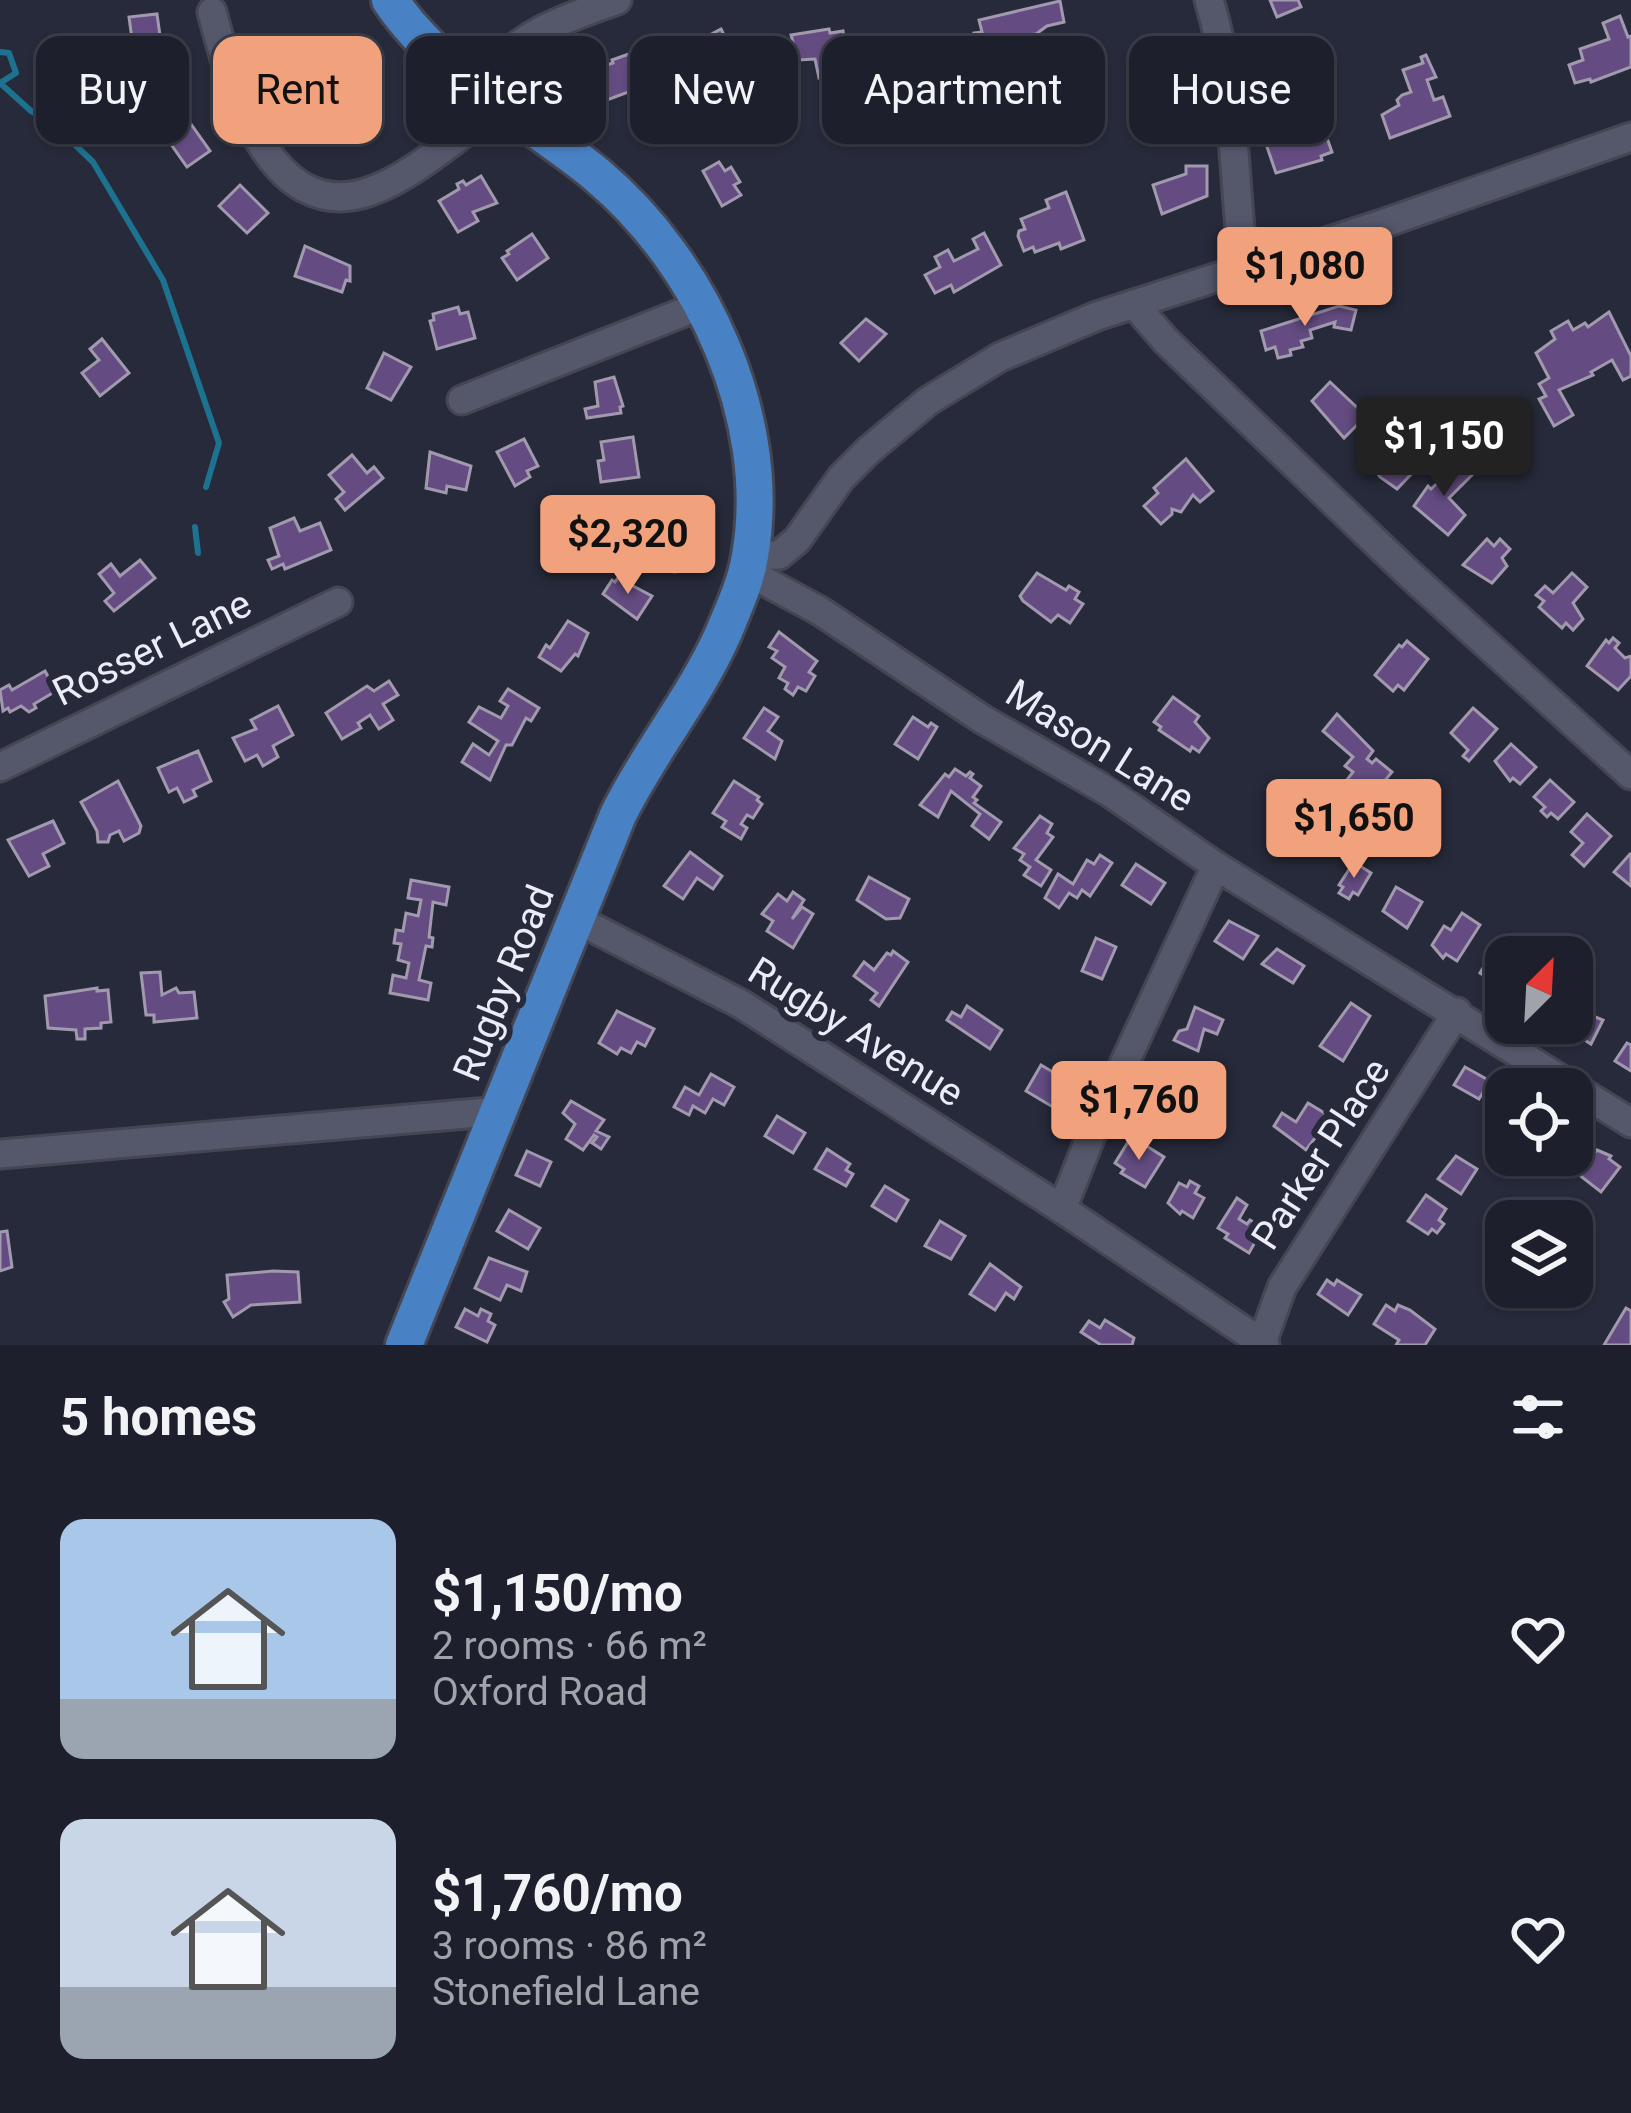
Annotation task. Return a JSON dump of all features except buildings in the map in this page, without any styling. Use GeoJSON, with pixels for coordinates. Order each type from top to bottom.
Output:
{"type":"FeatureCollection","features":[{"type":"Feature","properties":{"kind":"main road"},"geometry":{"type":"LineString","coordinates":[[390,0],[422,36]]}},
{"type":"Feature","properties":{"kind":"main road"},"geometry":{"type":"LineString","coordinates":[[556,144],[640,214],[702,305],[747,433],[756,571]]}},
{"type":"Feature","properties":{"kind":"main road","name":"Rugby Road"},"geometry":{"type":"LineString","coordinates":[[501,1111],[618,815],[756,571]]}},
{"type":"Feature","properties":{"kind":"main road"},"geometry":{"type":"LineString","coordinates":[[404,1345],[501,1111]]}},
{"type":"Feature","properties":{"kind":"street"},"geometry":{"type":"LineString","coordinates":[[534,36],[617,0]]}},
{"type":"Feature","properties":{"kind":"street"},"geometry":{"type":"LineString","coordinates":[[1209,0],[1226,61],[1232,106],[1244,269]]}},
{"type":"Feature","properties":{"kind":"street"},"geometry":{"type":"LineString","coordinates":[[212,12],[227,69],[254,131],[284,174],[318,193],[349,196],[382,187],[446,144]]}},
{"type":"Feature","properties":{"kind":"street"},"geometry":{"type":"LineString","coordinates":[[756,571],[797,540],[841,478],[868,450],[963,377],[1000,357],[1134,304],[1631,137]]}},
{"type":"Feature","properties":{"kind":"street"},"geometry":{"type":"LineString","coordinates":[[1134,304],[1406,571],[1631,775]]}},
{"type":"Feature","properties":{"kind":"street"},"geometry":{"type":"LineString","coordinates":[[462,400],[702,305]]}},
{"type":"Feature","properties":{"kind":"street","name":"Mason Lane"},"geometry":{"type":"LineString","coordinates":[[756,571],[982,719],[1109,792],[1216,866],[1631,1123]]}},
{"type":"Feature","properties":{"kind":"street","name":"Rosser Lane"},"geometry":{"type":"LineString","coordinates":[[0,766],[338,602]]}},
{"type":"Feature","properties":{"kind":"street"},"geometry":{"type":"LineString","coordinates":[[1062,1209],[1092,1133],[1216,866]]}},
{"type":"Feature","properties":{"kind":"street","name":"Rugby Avenue"},"geometry":{"type":"LineString","coordinates":[[576,919],[741,1004],[1263,1344]]}},
{"type":"Feature","properties":{"kind":"street","name":"Parker Place"},"geometry":{"type":"LineString","coordinates":[[1263,1344],[1282,1287],[1457,1012]]}},
{"type":"Feature","properties":{"kind":"street","name":"Rugby Road"},"geometry":{"type":"LineString","coordinates":[[0,1154],[501,1111]]}},
{"type":"Feature","properties":{"kind":"waterway"},"geometry":{"type":"LineString","coordinates":[[0,52],[9,53],[16,73],[0,83],[93,162],[163,280],[219,443],[206,487]]}},
{"type":"Feature","properties":{"kind":"waterway"},"geometry":{"type":"LineString","coordinates":[[195,527],[198,553]]}}]}
